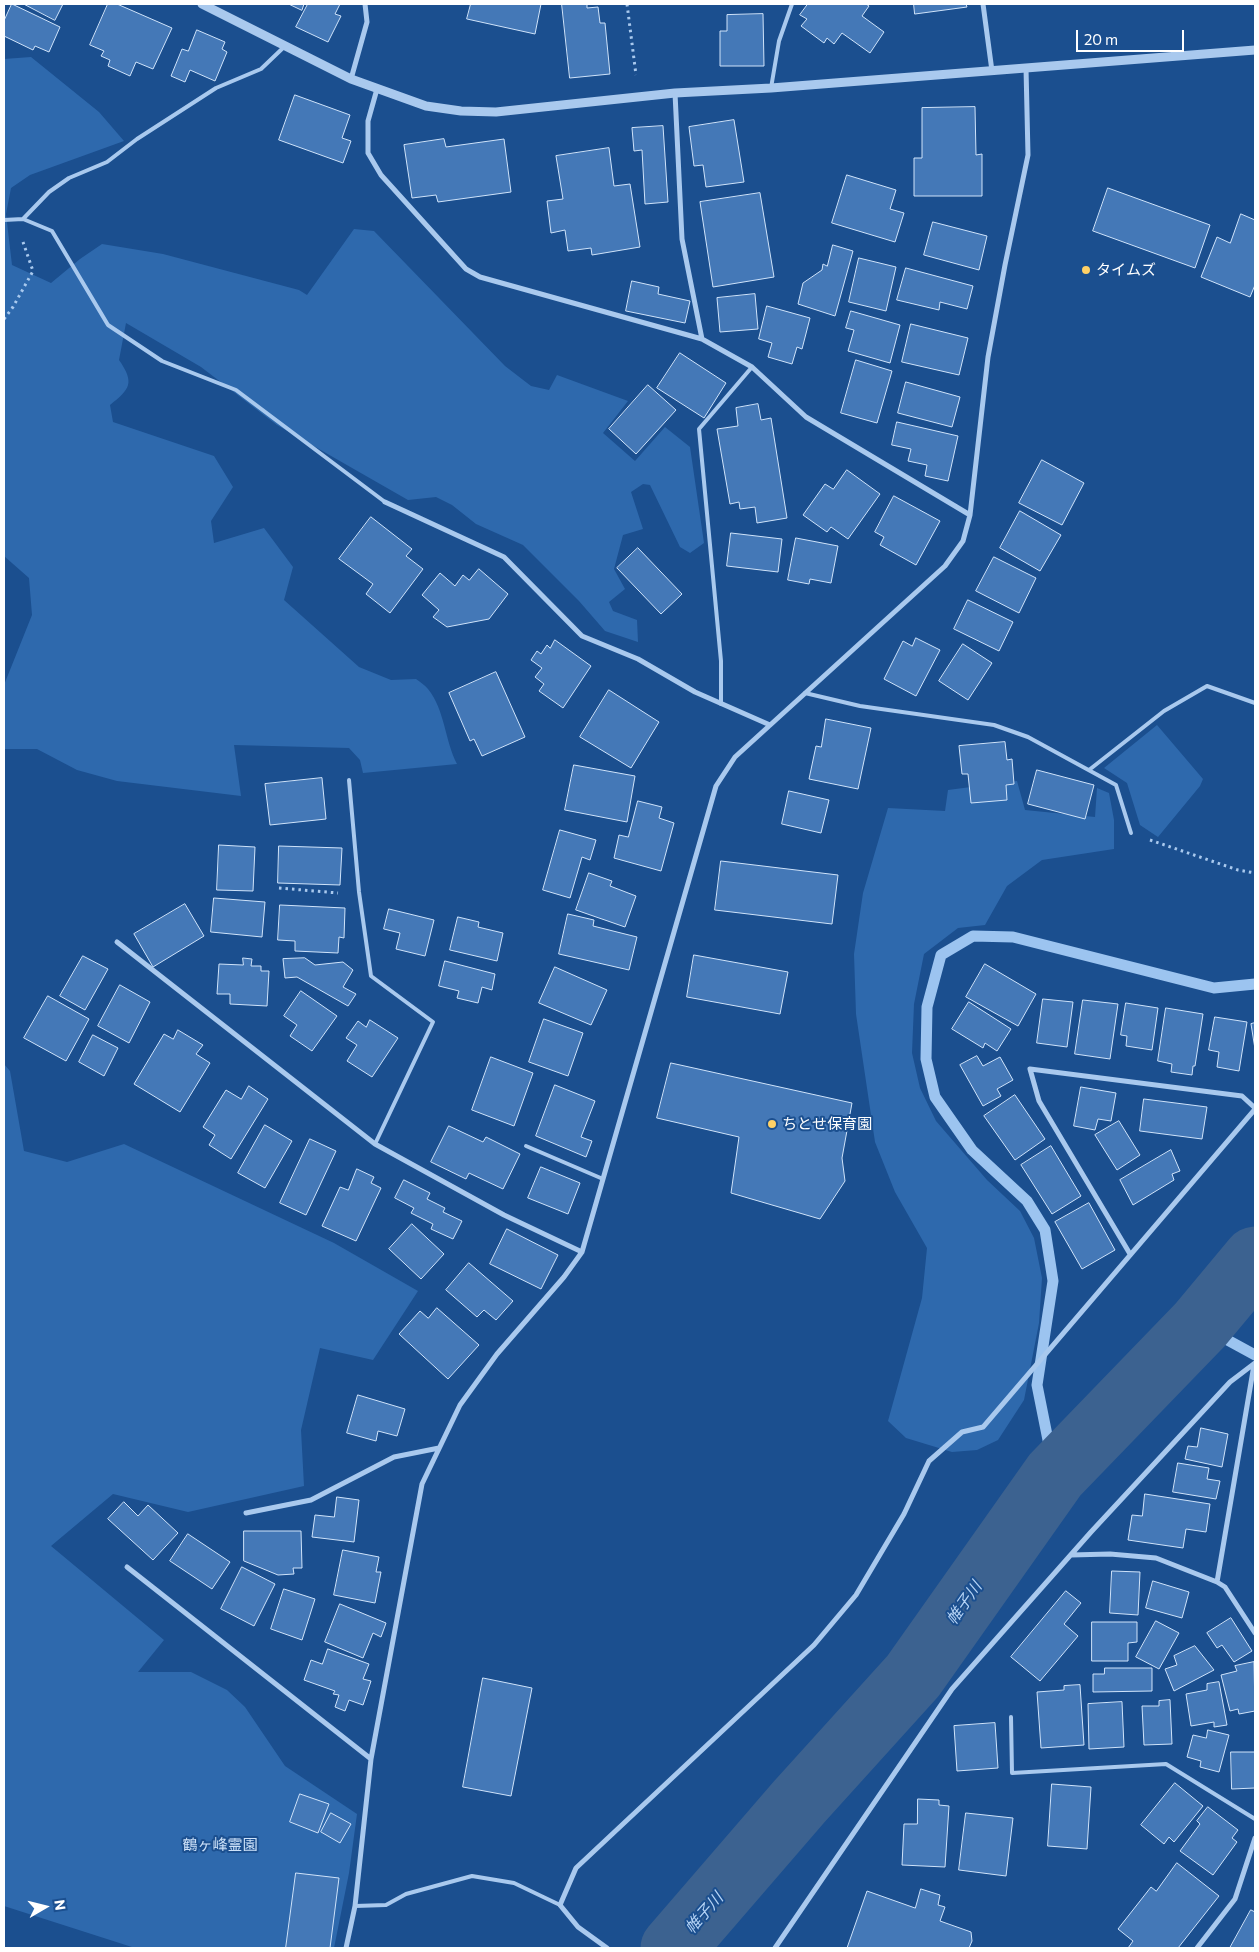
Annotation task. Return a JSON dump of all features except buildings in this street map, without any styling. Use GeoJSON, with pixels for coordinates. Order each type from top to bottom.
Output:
{"type":"FeatureCollection","features":[{"type":"Feature","properties":{"kind":"street"},"geometry":{"type":"LineString","coordinates":[[202,4],[351,79],[426,106],[461,111],[496,112],[674,94],[1255,50]]}},
{"type":"Feature","properties":{"kind":"street"},"geometry":{"type":"LineString","coordinates":[[351,79],[367,22],[365,4]]}},
{"type":"Feature","properties":{"kind":"street"},"geometry":{"type":"LineString","coordinates":[[983,4],[992,71]]}},
{"type":"Feature","properties":{"kind":"street"},"geometry":{"type":"LineString","coordinates":[[346,1948],[355,1906],[371,1759],[422,1484],[460,1405],[487,1368],[564,1277],[582,1252],[716,786],[735,758],[945,566],[963,541],[970,515],[988,358],[1028,155],[1026,68]]}},
{"type":"Feature","properties":{"kind":"street"},"geometry":{"type":"LineString","coordinates":[[377,89],[368,121],[368,153],[381,175],[466,270],[480,277],[702,339],[752,367],[806,417],[970,515]]}},
{"type":"Feature","properties":{"kind":"street"},"geometry":{"type":"LineString","coordinates":[[674,94],[682,240],[702,339]]}},
{"type":"Feature","properties":{"kind":"street"},"geometry":{"type":"LineString","coordinates":[[385,502],[504,557],[582,636],[638,659],[695,692],[770,725]]}},
{"type":"Feature","properties":{"kind":"street"},"geometry":{"type":"LineString","coordinates":[[117,942],[375,1144],[504,1214],[582,1252]]}},
{"type":"Feature","properties":{"kind":"street"},"geometry":{"type":"LineString","coordinates":[[606,1948],[578,1927],[560,1905],[576,1868],[814,1645],[856,1595],[904,1514],[929,1461],[962,1432],[983,1427],[1255,1108],[1242,1096],[1030,1069],[1040,1101],[1130,1254]]}},
{"type":"Feature","properties":{"kind":"street"},"geometry":{"type":"LineString","coordinates":[[775,1948],[952,1689],[1071,1555],[1230,1382],[1255,1364]]}},
{"type":"Feature","properties":{"kind":"street"},"geometry":{"type":"LineString","coordinates":[[1217,1582],[1255,1364]]}},
{"type":"Feature","properties":{"kind":"street"},"geometry":{"type":"LineString","coordinates":[[246,1513],[312,1500],[394,1457],[439,1448]]}},
{"type":"Feature","properties":{"kind":"street"},"geometry":{"type":"LineString","coordinates":[[1071,1555],[1110,1554],[1156,1558],[1217,1582],[1225,1587],[1255,1633]]}},
{"type":"Feature","properties":{"kind":"street"},"geometry":{"type":"LineString","coordinates":[[127,1567],[371,1759]]}},
{"type":"Feature","properties":{"kind":"street"},"geometry":{"type":"LineString","coordinates":[[1197,1948],[1235,1899],[1255,1838]]}},
{"type":"Feature","properties":{"kind":"lane"},"geometry":{"type":"LineString","coordinates":[[771,88],[779,41],[792,4]]}},
{"type":"Feature","properties":{"kind":"lane"},"geometry":{"type":"LineString","coordinates":[[23,219],[49,192],[62,183],[106,162],[216,88],[261,69],[286,45]]}},
{"type":"Feature","properties":{"kind":"lane"},"geometry":{"type":"LineString","coordinates":[[4,220],[23,219],[52,231],[108,325],[162,361],[236,390],[385,502]]}},
{"type":"Feature","properties":{"kind":"lane"},"geometry":{"type":"LineString","coordinates":[[721,704],[721,661],[699,429],[752,367]]}},
{"type":"Feature","properties":{"kind":"lane"},"geometry":{"type":"LineString","coordinates":[[1090,770],[1164,711],[1207,686],[1255,703]]}},
{"type":"Feature","properties":{"kind":"lane"},"geometry":{"type":"LineString","coordinates":[[805,693],[860,706],[994,724],[1028,737],[1116,785],[1131,833]]}},
{"type":"Feature","properties":{"kind":"lane"},"geometry":{"type":"LineString","coordinates":[[349,780],[360,892],[371,976],[433,1022],[375,1144]]}},
{"type":"Feature","properties":{"kind":"lane"},"geometry":{"type":"LineString","coordinates":[[526,1146],[603,1179]]}},
{"type":"Feature","properties":{"kind":"lane"},"geometry":{"type":"LineString","coordinates":[[1011,1717],[1012,1773],[1166,1764],[1255,1819]]}},
{"type":"Feature","properties":{"kind":"lane"},"geometry":{"type":"LineString","coordinates":[[355,1906],[386,1904],[406,1894],[472,1876],[514,1884],[560,1905]]}},
{"type":"Feature","properties":{"kind":"path"},"geometry":{"type":"LineString","coordinates":[[627,4],[634,46],[638,98]]}},
{"type":"Feature","properties":{"kind":"path"},"geometry":{"type":"LineString","coordinates":[[4,319],[33,272],[23,242],[23,219]]}},
{"type":"Feature","properties":{"kind":"path"},"geometry":{"type":"LineString","coordinates":[[1131,833],[1238,870],[1255,873]]}},
{"type":"Feature","properties":{"kind":"path"},"geometry":{"type":"LineString","coordinates":[[278,888],[343,894],[360,892]]}},
{"type":"Feature","properties":{"kind":"green space"},"geometry":{"type":"Polygon","coordinates":[[[31,57],[99,112],[124,141],[30,175],[11,188],[6,214],[12,265],[51,283],[102,244],[163,254],[299,290],[307,295],[354,229],[374,231],[505,366],[531,386],[549,390],[557,375],[628,401],[603,433],[635,461],[665,427],[690,447],[704,543],[690,553],[680,547],[650,485],[643,484],[631,492],[643,529],[623,535],[614,569],[625,589],[609,602],[613,611],[637,620],[638,642],[605,631],[579,601],[523,545],[476,524],[452,505],[436,497],[408,500],[277,425],[201,367],[126,323],[119,360],[127,374],[128,385],[126,390],[110,405],[113,422],[214,456],[233,487],[211,521],[214,543],[264,528],[293,567],[284,600],[359,667],[391,680],[416,679],[425,686],[434,697],[438,706],[457,764],[363,773],[360,760],[349,748],[234,745],[241,796],[117,781],[77,770],[37,749],[4,749],[4,685],[32,615],[29,578],[4,556],[4,59],[31,57]]]}},
{"type":"Feature","properties":{"kind":"green space"},"geometry":{"type":"Polygon","coordinates":[[[1157,725],[1203,779],[1200,786],[1158,837],[1140,825],[1127,783],[1104,768],[1157,725]]]}},
{"type":"Feature","properties":{"kind":"green space"},"geometry":{"type":"Polygon","coordinates":[[[1017,781],[1025,810],[1095,817],[1097,788],[1109,793],[1114,820],[1114,849],[1042,860],[1007,886],[985,925],[958,928],[924,954],[914,1004],[912,1053],[920,1088],[936,1121],[987,1180],[1020,1211],[1034,1238],[1042,1278],[1039,1323],[1024,1400],[998,1440],[977,1450],[952,1452],[906,1438],[888,1421],[922,1298],[927,1248],[895,1192],[875,1142],[856,1014],[854,954],[863,893],[888,808],[945,811],[948,790],[1017,781]]]}},
{"type":"Feature","properties":{"kind":"green space","name":"鶴ヶ峰霊園"},"geometry":{"type":"Polygon","coordinates":[[[4,1064],[10,1071],[24,1151],[67,1162],[124,1144],[334,1243],[418,1291],[373,1360],[320,1348],[301,1430],[304,1486],[188,1512],[113,1494],[51,1546],[164,1640],[138,1672],[191,1672],[227,1690],[245,1707],[285,1766],[357,1814],[349,1873],[334,1948],[135,1948],[4,1906],[4,1064]]]}},
{"type":"Feature","properties":{"kind":"waterway"},"geometry":{"type":"LineString","coordinates":[[1055,1475],[1037,1385],[1053,1281],[1045,1230],[1027,1201],[972,1150],[935,1097],[926,1059],[927,1007],[941,955],[973,936],[1013,937],[1214,988],[1255,984]]}},
{"type":"Feature","properties":{"kind":"waterway","name":"帷子川"},"geometry":{"type":"LineString","coordinates":[[673,1948],[799,1802],[913,1676],[1055,1475],[1200,1325],[1255,1259]]}},
{"type":"Feature","properties":{"kind":"waterway"},"geometry":{"type":"LineString","coordinates":[[1200,1325],[1255,1355]]}},
{"type":"Feature","properties":{"kind":"place","name":"タイムズ"},"geometry":{"type":"Point","coordinates":[1086,270]}},
{"type":"Feature","properties":{"kind":"place","name":"ちとせ保育園"},"geometry":{"type":"Point","coordinates":[772,1124]}}]}
